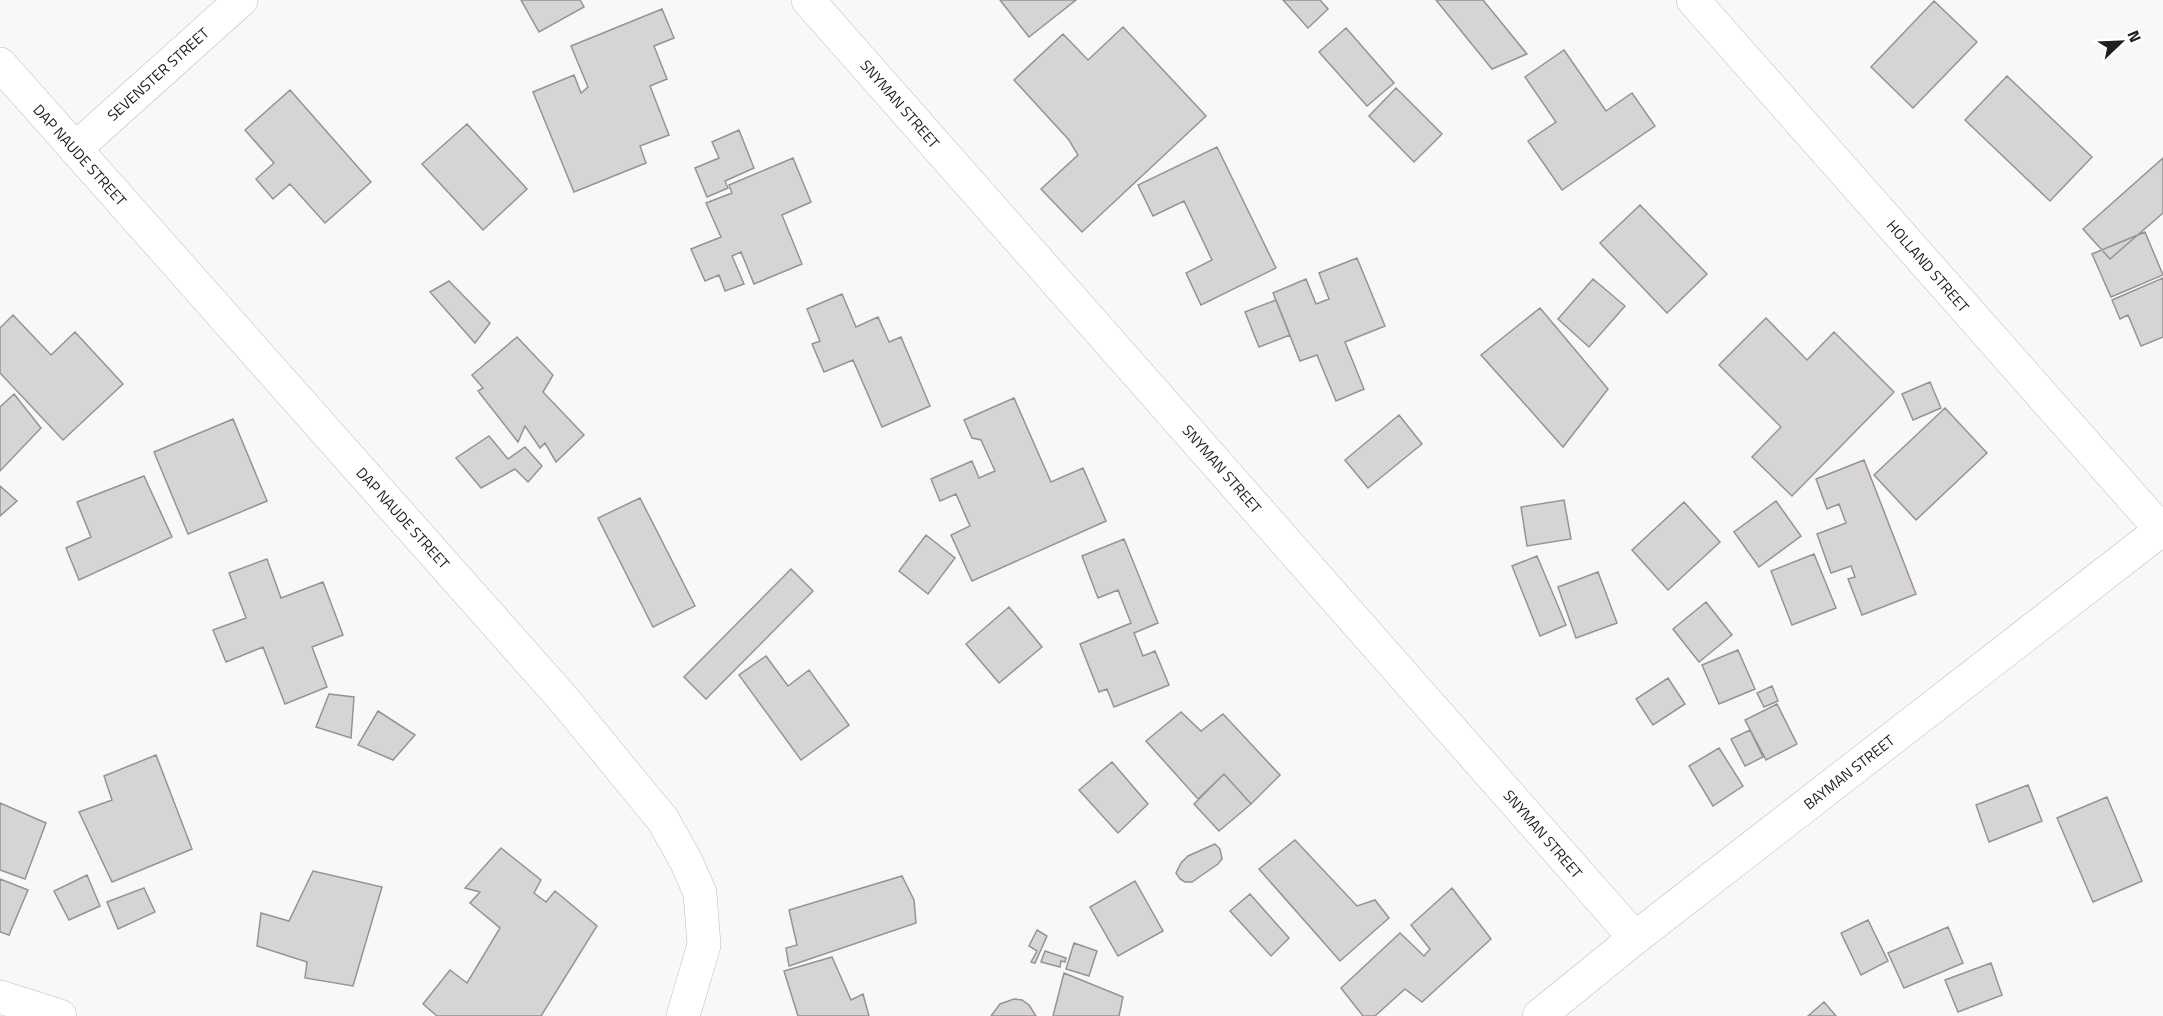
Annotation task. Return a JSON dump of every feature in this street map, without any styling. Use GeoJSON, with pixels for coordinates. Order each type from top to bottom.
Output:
{"type":"FeatureCollection","features":[{"type":"Feature","properties":{"kind":"street","name":"SEVENSTER STREET"},"geometry":{"type":"LineString","coordinates":[[75,149],[242,0]]}},
{"type":"Feature","properties":{"kind":"street","name":"SNYMAN STREET"},"geometry":{"type":"LineString","coordinates":[[808,0],[1635,938]]}},
{"type":"Feature","properties":{"kind":"street","name":"HOLLAND STREET"},"geometry":{"type":"LineString","coordinates":[[1693,0],[2162,531]]}},
{"type":"Feature","properties":{"kind":"street","name":"DAP NAUDE STREET"},"geometry":{"type":"LineString","coordinates":[[0,64],[566,702],[663,820],[686,861],[700,893],[704,945],[683,1016]]}},
{"type":"Feature","properties":{"kind":"street","name":"BAYMAN STREET"},"geometry":{"type":"LineString","coordinates":[[1539,1016],[1635,938],[2162,531]]}},
{"type":"Feature","properties":{"kind":"street"},"geometry":{"type":"LineString","coordinates":[[0,997],[60,1016]]}},
{"type":"Feature","properties":{"kind":"building"},"geometry":{"type":"Polygon","coordinates":[[[521,0],[580,0],[584,7],[539,32],[521,0]]]}},
{"type":"Feature","properties":{"kind":"building"},"geometry":{"type":"Polygon","coordinates":[[[1000,0],[1076,0],[1029,37],[1000,0]]]}},
{"type":"Feature","properties":{"kind":"building"},"geometry":{"type":"Polygon","coordinates":[[[1283,0],[1320,0],[1328,9],[1308,28],[1283,0]]]}},
{"type":"Feature","properties":{"kind":"building"},"geometry":{"type":"Polygon","coordinates":[[[1436,0],[1483,0],[1527,54],[1492,69],[1436,0]]]}},
{"type":"Feature","properties":{"kind":"building"},"geometry":{"type":"Polygon","coordinates":[[[1934,1],[1977,42],[1913,108],[1871,67],[1934,1]]]}},
{"type":"Feature","properties":{"kind":"building"},"geometry":{"type":"Polygon","coordinates":[[[662,9],[674,38],[654,46],[667,79],[650,86],[669,135],[640,146],[646,163],[574,192],[533,92],[574,75],[581,93],[588,87],[571,46],[662,9]]]}},
{"type":"Feature","properties":{"kind":"building"},"geometry":{"type":"Polygon","coordinates":[[[1123,27],[1206,116],[1082,232],[1041,189],[1078,155],[1069,140],[1014,80],[1063,34],[1088,60],[1123,27]]]}},
{"type":"Feature","properties":{"kind":"building"},"geometry":{"type":"Polygon","coordinates":[[[1346,28],[1394,83],[1367,106],[1319,52],[1346,28]]]}},
{"type":"Feature","properties":{"kind":"building"},"geometry":{"type":"Polygon","coordinates":[[[1564,50],[1606,111],[1632,93],[1655,126],[1562,190],[1528,141],[1556,122],[1525,77],[1564,50]]]}},
{"type":"Feature","properties":{"kind":"building"},"geometry":{"type":"Polygon","coordinates":[[[2007,76],[2092,157],[2050,201],[1965,120],[2007,76]]]}},
{"type":"Feature","properties":{"kind":"building"},"geometry":{"type":"Polygon","coordinates":[[[1396,88],[1442,134],[1414,162],[1369,116],[1396,88]]]}},
{"type":"Feature","properties":{"kind":"building"},"geometry":{"type":"Polygon","coordinates":[[[290,90],[371,182],[325,223],[290,184],[273,199],[256,179],[274,163],[245,130],[290,90]]]}},
{"type":"Feature","properties":{"kind":"building"},"geometry":{"type":"Polygon","coordinates":[[[467,124],[527,189],[483,230],[422,164],[467,124]]]}},
{"type":"Feature","properties":{"kind":"building"},"geometry":{"type":"Polygon","coordinates":[[[739,130],[754,168],[725,181],[728,188],[707,197],[695,168],[719,158],[712,142],[739,130]]]}},
{"type":"Feature","properties":{"kind":"building"},"geometry":{"type":"Polygon","coordinates":[[[1217,147],[1276,268],[1201,305],[1186,273],[1212,260],[1184,201],[1153,216],[1138,185],[1217,147]]]}},
{"type":"Feature","properties":{"kind":"building"},"geometry":{"type":"Polygon","coordinates":[[[793,158],[811,202],[782,215],[802,264],[754,284],[741,252],[732,256],[744,284],[725,291],[719,275],[705,281],[691,249],[721,237],[706,203],[732,193],[729,185],[793,158]]]}},
{"type":"Feature","properties":{"kind":"building"},"geometry":{"type":"Polygon","coordinates":[[[2163,158],[2163,213],[2110,259],[2083,229],[2163,158]]]}},
{"type":"Feature","properties":{"kind":"building"},"geometry":{"type":"Polygon","coordinates":[[[1640,205],[1707,274],[1667,313],[1600,243],[1640,205]]]}},
{"type":"Feature","properties":{"kind":"building"},"geometry":{"type":"Polygon","coordinates":[[[2145,232],[2163,275],[2111,297],[2092,254],[2145,232]]]}},
{"type":"Feature","properties":{"kind":"building"},"geometry":{"type":"Polygon","coordinates":[[[1357,258],[1385,326],[1345,342],[1364,389],[1336,401],[1317,355],[1300,361],[1273,293],[1306,279],[1316,304],[1329,299],[1319,273],[1357,258]]]}},
{"type":"Feature","properties":{"kind":"building"},"geometry":{"type":"Polygon","coordinates":[[[2163,278],[2163,337],[2141,346],[2128,315],[2120,319],[2112,300],[2163,278]]]}},
{"type":"Feature","properties":{"kind":"building"},"geometry":{"type":"Polygon","coordinates":[[[1593,279],[1625,306],[1589,347],[1558,319],[1593,279]]]}},
{"type":"Feature","properties":{"kind":"building"},"geometry":{"type":"Polygon","coordinates":[[[449,281],[490,323],[475,343],[430,292],[449,281]]]}},
{"type":"Feature","properties":{"kind":"building"},"geometry":{"type":"Polygon","coordinates":[[[842,294],[856,327],[878,317],[889,342],[901,337],[930,406],[882,427],[853,360],[824,372],[812,344],[820,341],[807,309],[842,294]]]}},
{"type":"Feature","properties":{"kind":"building"},"geometry":{"type":"Polygon","coordinates":[[[1276,300],[1290,335],[1259,347],[1245,312],[1276,300]]]}},
{"type":"Feature","properties":{"kind":"building"},"geometry":{"type":"Polygon","coordinates":[[[1540,308],[1608,389],[1563,447],[1481,355],[1540,308]]]}},
{"type":"Feature","properties":{"kind":"building"},"geometry":{"type":"Polygon","coordinates":[[[13,315],[51,355],[75,332],[123,384],[63,440],[0,373],[0,328],[13,315]]]}},
{"type":"Feature","properties":{"kind":"building"},"geometry":{"type":"Polygon","coordinates":[[[1766,318],[1807,360],[1834,332],[1894,392],[1792,496],[1752,457],[1781,427],[1719,365],[1766,318]]]}},
{"type":"Feature","properties":{"kind":"building"},"geometry":{"type":"Polygon","coordinates":[[[517,337],[553,375],[543,392],[584,435],[556,462],[545,443],[540,448],[525,426],[518,442],[478,391],[483,388],[472,375],[517,337]]]}},
{"type":"Feature","properties":{"kind":"building"},"geometry":{"type":"Polygon","coordinates":[[[1930,382],[1941,408],[1913,420],[1902,394],[1930,382]]]}},
{"type":"Feature","properties":{"kind":"building"},"geometry":{"type":"Polygon","coordinates":[[[14,394],[41,428],[0,471],[0,407],[14,394]]]}},
{"type":"Feature","properties":{"kind":"building"},"geometry":{"type":"Polygon","coordinates":[[[1014,398],[1051,482],[1083,468],[1106,521],[972,581],[951,535],[970,526],[956,494],[940,501],[931,479],[972,461],[979,478],[995,471],[981,440],[972,438],[964,420],[1014,398]]]}},
{"type":"Feature","properties":{"kind":"building"},"geometry":{"type":"Polygon","coordinates":[[[1945,408],[1987,453],[1916,520],[1874,475],[1945,408]]]}},
{"type":"Feature","properties":{"kind":"building"},"geometry":{"type":"Polygon","coordinates":[[[1399,415],[1422,444],[1368,488],[1345,460],[1399,415]]]}},
{"type":"Feature","properties":{"kind":"building"},"geometry":{"type":"Polygon","coordinates":[[[233,419],[267,501],[188,534],[154,452],[233,419]]]}},
{"type":"Feature","properties":{"kind":"building"},"geometry":{"type":"Polygon","coordinates":[[[489,436],[508,459],[525,447],[542,466],[528,482],[515,469],[481,488],[456,458],[489,436]]]}},
{"type":"Feature","properties":{"kind":"building"},"geometry":{"type":"Polygon","coordinates":[[[1864,460],[1916,594],[1862,615],[1848,579],[1855,577],[1851,566],[1831,573],[1817,534],[1846,523],[1839,504],[1827,509],[1816,479],[1864,460]]]}},
{"type":"Feature","properties":{"kind":"building"},"geometry":{"type":"Polygon","coordinates":[[[144,476],[172,537],[79,580],[66,548],[91,537],[77,502],[144,476]]]}},
{"type":"Feature","properties":{"kind":"building"},"geometry":{"type":"Polygon","coordinates":[[[0,486],[17,501],[0,516],[0,486]]]}},
{"type":"Feature","properties":{"kind":"building"},"geometry":{"type":"Polygon","coordinates":[[[640,498],[695,606],[653,627],[598,518],[640,498]]]}},
{"type":"Feature","properties":{"kind":"building"},"geometry":{"type":"Polygon","coordinates":[[[1564,500],[1571,539],[1527,546],[1521,507],[1564,500]]]}},
{"type":"Feature","properties":{"kind":"building"},"geometry":{"type":"Polygon","coordinates":[[[1776,501],[1801,536],[1759,567],[1734,532],[1776,501]]]}},
{"type":"Feature","properties":{"kind":"building"},"geometry":{"type":"Polygon","coordinates":[[[1684,502],[1720,542],[1668,590],[1632,550],[1684,502]]]}},
{"type":"Feature","properties":{"kind":"building"},"geometry":{"type":"Polygon","coordinates":[[[926,535],[955,558],[928,594],[899,571],[926,535]]]}},
{"type":"Feature","properties":{"kind":"building"},"geometry":{"type":"Polygon","coordinates":[[[1124,539],[1158,623],[1134,633],[1143,656],[1155,651],[1169,685],[1114,707],[1107,689],[1099,692],[1080,644],[1131,623],[1118,590],[1098,598],[1082,556],[1124,539]]]}},
{"type":"Feature","properties":{"kind":"building"},"geometry":{"type":"Polygon","coordinates":[[[1814,554],[1836,608],[1792,625],[1771,571],[1814,554]]]}},
{"type":"Feature","properties":{"kind":"building"},"geometry":{"type":"Polygon","coordinates":[[[1537,556],[1566,625],[1540,636],[1512,566],[1537,556]]]}},
{"type":"Feature","properties":{"kind":"building"},"geometry":{"type":"Polygon","coordinates":[[[267,559],[281,598],[323,582],[343,635],[312,647],[327,687],[285,704],[263,647],[226,662],[213,630],[246,618],[229,573],[267,559]]]}},
{"type":"Feature","properties":{"kind":"building"},"geometry":{"type":"Polygon","coordinates":[[[791,569],[813,591],[706,699],[684,677],[791,569]]]}},
{"type":"Feature","properties":{"kind":"building"},"geometry":{"type":"Polygon","coordinates":[[[1598,572],[1617,623],[1576,638],[1558,587],[1598,572]]]}},
{"type":"Feature","properties":{"kind":"building"},"geometry":{"type":"Polygon","coordinates":[[[1706,602],[1732,635],[1699,662],[1673,629],[1706,602]]]}},
{"type":"Feature","properties":{"kind":"building"},"geometry":{"type":"Polygon","coordinates":[[[1009,607],[1042,647],[999,683],[966,644],[1009,607]]]}},
{"type":"Feature","properties":{"kind":"building"},"geometry":{"type":"Polygon","coordinates":[[[1738,650],[1755,689],[1719,704],[1702,665],[1738,650]]]}},
{"type":"Feature","properties":{"kind":"building"},"geometry":{"type":"Polygon","coordinates":[[[766,656],[788,686],[809,670],[849,725],[801,760],[739,675],[766,656]]]}},
{"type":"Feature","properties":{"kind":"building"},"geometry":{"type":"Polygon","coordinates":[[[1668,678],[1685,704],[1653,725],[1636,699],[1668,678]]]}},
{"type":"Feature","properties":{"kind":"building"},"geometry":{"type":"Polygon","coordinates":[[[1772,686],[1778,701],[1764,707],[1757,693],[1772,686]]]}},
{"type":"Feature","properties":{"kind":"building"},"geometry":{"type":"Polygon","coordinates":[[[329,694],[354,697],[351,738],[316,727],[329,694]]]}},
{"type":"Feature","properties":{"kind":"building"},"geometry":{"type":"Polygon","coordinates":[[[1777,704],[1797,744],[1766,760],[1745,720],[1777,704]]]}},
{"type":"Feature","properties":{"kind":"building"},"geometry":{"type":"Polygon","coordinates":[[[378,711],[415,735],[393,760],[358,745],[378,711]]]}},
{"type":"Feature","properties":{"kind":"building"},"geometry":{"type":"Polygon","coordinates":[[[1181,712],[1201,731],[1223,714],[1280,775],[1251,804],[1224,774],[1198,799],[1146,741],[1181,712]]]}},
{"type":"Feature","properties":{"kind":"building"},"geometry":{"type":"Polygon","coordinates":[[[1750,730],[1763,757],[1745,766],[1731,739],[1750,730]]]}},
{"type":"Feature","properties":{"kind":"building"},"geometry":{"type":"Polygon","coordinates":[[[1719,748],[1743,786],[1713,806],[1689,766],[1719,748]]]}},
{"type":"Feature","properties":{"kind":"building"},"geometry":{"type":"Polygon","coordinates":[[[156,755],[192,849],[112,882],[79,812],[112,800],[104,776],[156,755]]]}},
{"type":"Feature","properties":{"kind":"building"},"geometry":{"type":"Polygon","coordinates":[[[1112,762],[1148,804],[1118,833],[1079,790],[1112,762]]]}},
{"type":"Feature","properties":{"kind":"building"},"geometry":{"type":"Polygon","coordinates":[[[1224,774],[1251,804],[1219,831],[1194,804],[1224,774]]]}},
{"type":"Feature","properties":{"kind":"building"},"geometry":{"type":"Polygon","coordinates":[[[2028,785],[2042,821],[1989,842],[1976,805],[2028,785]]]}},
{"type":"Feature","properties":{"kind":"building"},"geometry":{"type":"Polygon","coordinates":[[[2107,797],[2142,881],[2093,902],[2057,818],[2107,797]]]}},
{"type":"Feature","properties":{"kind":"building"},"geometry":{"type":"Polygon","coordinates":[[[0,803],[46,823],[25,879],[0,870],[0,803]]]}},
{"type":"Feature","properties":{"kind":"building"},"geometry":{"type":"Polygon","coordinates":[[[1295,840],[1357,906],[1375,900],[1389,918],[1340,961],[1259,869],[1295,840]]]}},
{"type":"Feature","properties":{"kind":"building"},"geometry":{"type":"Polygon","coordinates":[[[1215,844],[1220,849],[1222,859],[1218,864],[1192,882],[1180,879],[1176,873],[1188,856],[1215,844]]]}},
{"type":"Feature","properties":{"kind":"building"},"geometry":{"type":"Polygon","coordinates":[[[501,848],[541,880],[534,893],[546,902],[555,891],[597,926],[541,1016],[437,1016],[423,1004],[450,970],[467,983],[500,928],[470,903],[480,892],[465,888],[501,848]]]}},
{"type":"Feature","properties":{"kind":"building"},"geometry":{"type":"Polygon","coordinates":[[[313,871],[382,887],[353,986],[305,978],[307,962],[257,946],[261,913],[289,921],[313,871]]]}},
{"type":"Feature","properties":{"kind":"building"},"geometry":{"type":"Polygon","coordinates":[[[87,875],[100,906],[69,920],[54,891],[87,875]]]}},
{"type":"Feature","properties":{"kind":"building"},"geometry":{"type":"Polygon","coordinates":[[[902,876],[914,900],[916,923],[789,966],[786,948],[797,945],[789,910],[902,876]]]}},
{"type":"Feature","properties":{"kind":"building"},"geometry":{"type":"Polygon","coordinates":[[[0,879],[28,890],[9,935],[0,932],[0,879]]]}},
{"type":"Feature","properties":{"kind":"building"},"geometry":{"type":"Polygon","coordinates":[[[1135,881],[1163,931],[1118,956],[1090,907],[1135,881]]]}},
{"type":"Feature","properties":{"kind":"building"},"geometry":{"type":"Polygon","coordinates":[[[144,888],[155,912],[118,929],[107,902],[144,888]]]}},
{"type":"Feature","properties":{"kind":"building"},"geometry":{"type":"Polygon","coordinates":[[[1452,888],[1491,939],[1422,1002],[1405,989],[1375,1016],[1363,1016],[1341,988],[1400,933],[1424,956],[1430,949],[1411,925],[1452,888]]]}},
{"type":"Feature","properties":{"kind":"building"},"geometry":{"type":"Polygon","coordinates":[[[1250,894],[1289,938],[1271,956],[1230,911],[1250,894]]]}},
{"type":"Feature","properties":{"kind":"building"},"geometry":{"type":"Polygon","coordinates":[[[1868,920],[1888,961],[1861,975],[1841,933],[1868,920]]]}},
{"type":"Feature","properties":{"kind":"building"},"geometry":{"type":"Polygon","coordinates":[[[1948,927],[1963,963],[1904,988],[1888,953],[1948,927]]]}},
{"type":"Feature","properties":{"kind":"building"},"geometry":{"type":"Polygon","coordinates":[[[1037,930],[1047,936],[1035,963],[1031,962],[1037,951],[1029,946],[1037,930]]]}},
{"type":"Feature","properties":{"kind":"building"},"geometry":{"type":"Polygon","coordinates":[[[1074,943],[1097,951],[1089,976],[1066,969],[1074,943]]]}},
{"type":"Feature","properties":{"kind":"building"},"geometry":{"type":"Polygon","coordinates":[[[1045,951],[1066,958],[1065,962],[1061,961],[1060,967],[1041,962],[1045,951]]]}},
{"type":"Feature","properties":{"kind":"building"},"geometry":{"type":"Polygon","coordinates":[[[832,957],[851,1000],[863,994],[869,1016],[798,1016],[784,971],[832,957]]]}},
{"type":"Feature","properties":{"kind":"building"},"geometry":{"type":"Polygon","coordinates":[[[1991,963],[2002,995],[1958,1012],[1945,980],[1991,963]]]}},
{"type":"Feature","properties":{"kind":"building"},"geometry":{"type":"Polygon","coordinates":[[[1064,973],[1123,997],[1119,1016],[1053,1016],[1064,973]]]}},
{"type":"Feature","properties":{"kind":"building"},"geometry":{"type":"Polygon","coordinates":[[[1014,999],[1022,1000],[1029,1005],[1036,1016],[991,1016],[1000,1004],[1014,999]]]}},
{"type":"Feature","properties":{"kind":"building"},"geometry":{"type":"Polygon","coordinates":[[[1824,1002],[1836,1016],[1808,1016],[1824,1002]]]}}]}
